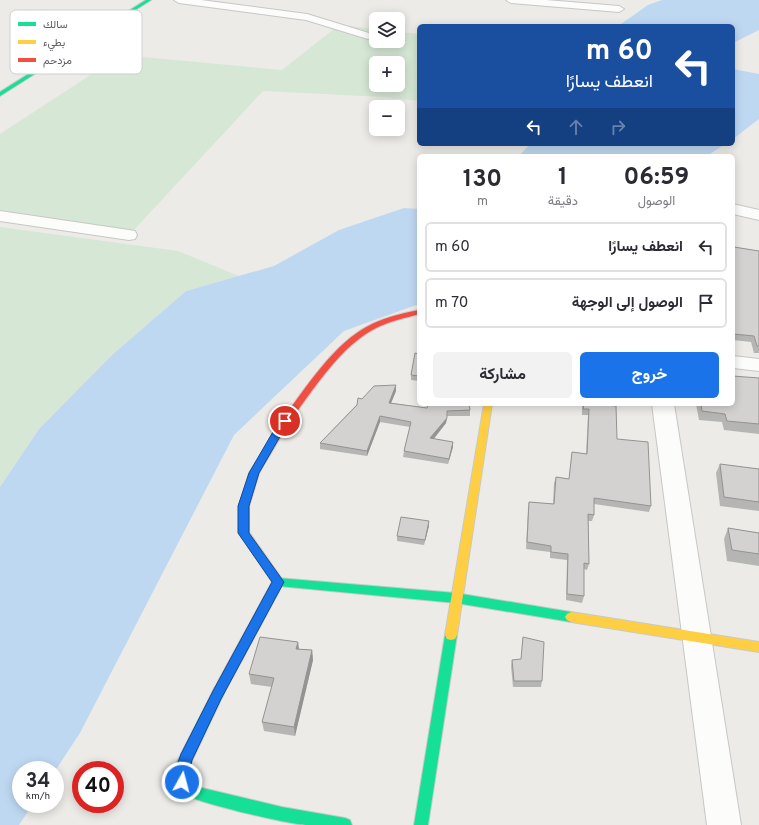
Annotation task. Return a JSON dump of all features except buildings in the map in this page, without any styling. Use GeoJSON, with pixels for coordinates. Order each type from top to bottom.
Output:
{"type":"FeatureCollection","features":[{"type":"Feature","properties":{"kind":"street"},"geometry":{"type":"LineString","coordinates":[[133,10],[149,0]]}},
{"type":"Feature","properties":{"kind":"street"},"geometry":{"type":"LineString","coordinates":[[179,0],[238,7],[315,19],[368,36]]}},
{"type":"Feature","properties":{"kind":"street"},"geometry":{"type":"LineString","coordinates":[[238,7],[248,0]]}},
{"type":"Feature","properties":{"kind":"street"},"geometry":{"type":"LineString","coordinates":[[511,0],[619,9]]}},
{"type":"Feature","properties":{"kind":"street"},"geometry":{"type":"LineString","coordinates":[[0,94],[32,74]]}},
{"type":"Feature","properties":{"kind":"street"},"geometry":{"type":"LineString","coordinates":[[735,209],[759,215]]}},
{"type":"Feature","properties":{"kind":"street"},"geometry":{"type":"LineString","coordinates":[[0,216],[129,235]]}},
{"type":"Feature","properties":{"kind":"street"},"geometry":{"type":"LineString","coordinates":[[278,582],[244,533],[244,506],[254,473],[285,421],[324,370],[349,343],[374,326],[417,313]]}},
{"type":"Feature","properties":{"kind":"street"},"geometry":{"type":"LineString","coordinates":[[735,362],[759,365]]}},
{"type":"Feature","properties":{"kind":"street"},"geometry":{"type":"LineString","coordinates":[[421,825],[488,406]]}},
{"type":"Feature","properties":{"kind":"street"},"geometry":{"type":"LineString","coordinates":[[663,406],[724,825]]}},
{"type":"Feature","properties":{"kind":"street"},"geometry":{"type":"LineString","coordinates":[[278,582],[456,598],[759,647]]}},
{"type":"Feature","properties":{"kind":"street"},"geometry":{"type":"LineString","coordinates":[[278,582],[217,695],[185,759],[181,774],[182,782],[192,792],[199,794],[282,814],[345,825]]}},
{"type":"Feature","properties":{"kind":"green space"},"geometry":{"type":"Polygon","coordinates":[[[339,25],[369,28],[369,48],[405,48],[405,33],[417,34],[417,101],[384,97],[263,91],[132,232],[0,210],[0,134],[92,74],[142,74],[142,57],[282,70],[339,25]]]}},
{"type":"Feature","properties":{"kind":"green space"},"geometry":{"type":"Polygon","coordinates":[[[0,227],[178,251],[239,276],[186,291],[112,355],[39,429],[0,487],[0,227]]]}},
{"type":"Feature","properties":{"kind":"water"},"geometry":{"type":"Polygon","coordinates":[[[662,0],[759,0],[759,30],[735,42],[735,24],[621,24],[648,5],[662,0]]]}},
{"type":"Feature","properties":{"kind":"water"},"geometry":{"type":"Polygon","coordinates":[[[735,69],[759,74],[759,119],[735,137],[735,69]]]}},
{"type":"Feature","properties":{"kind":"water"},"geometry":{"type":"Polygon","coordinates":[[[528,146],[722,146],[710,154],[521,154],[528,146]]]}},
{"type":"Feature","properties":{"kind":"water"},"geometry":{"type":"Polygon","coordinates":[[[404,208],[417,209],[417,305],[344,331],[234,435],[80,733],[62,761],[12,761],[12,813],[27,813],[19,825],[0,825],[0,487],[39,429],[112,355],[186,291],[274,266],[339,230],[404,208]]]}},
{"type":"Feature","properties":{"kind":"traffic: fast"},"geometry":{"type":"LineString","coordinates":[[133,10],[149,0]]}},
{"type":"Feature","properties":{"kind":"traffic: fast"},"geometry":{"type":"LineString","coordinates":[[0,94],[32,74]]}},
{"type":"Feature","properties":{"kind":"traffic: fast"},"geometry":{"type":"LineString","coordinates":[[278,582],[456,598],[571,617]]}},
{"type":"Feature","properties":{"kind":"traffic: fast"},"geometry":{"type":"LineString","coordinates":[[421,825],[451,635]]}},
{"type":"Feature","properties":{"kind":"traffic: fast"},"geometry":{"type":"LineString","coordinates":[[219,691],[183,764],[181,776],[183,783],[187,788],[196,793],[282,814],[345,825]]}},
{"type":"Feature","properties":{"kind":"traffic: slow"},"geometry":{"type":"LineString","coordinates":[[451,635],[488,406]]}},
{"type":"Feature","properties":{"kind":"traffic: slow"},"geometry":{"type":"LineString","coordinates":[[219,691],[278,582],[244,533],[244,506],[254,473],[284,423]]}},
{"type":"Feature","properties":{"kind":"traffic: slow"},"geometry":{"type":"LineString","coordinates":[[571,617],[759,647]]}},
{"type":"Feature","properties":{"kind":"traffic: jam"},"geometry":{"type":"LineString","coordinates":[[284,423],[324,370],[349,343],[374,326],[397,317],[417,312]]}},
{"type":"Feature","properties":{"kind":"route"},"geometry":{"type":"LineString","coordinates":[[182,782],[181,774],[185,759],[217,695],[278,582],[244,533],[244,506],[254,473],[285,421]]}}]}
